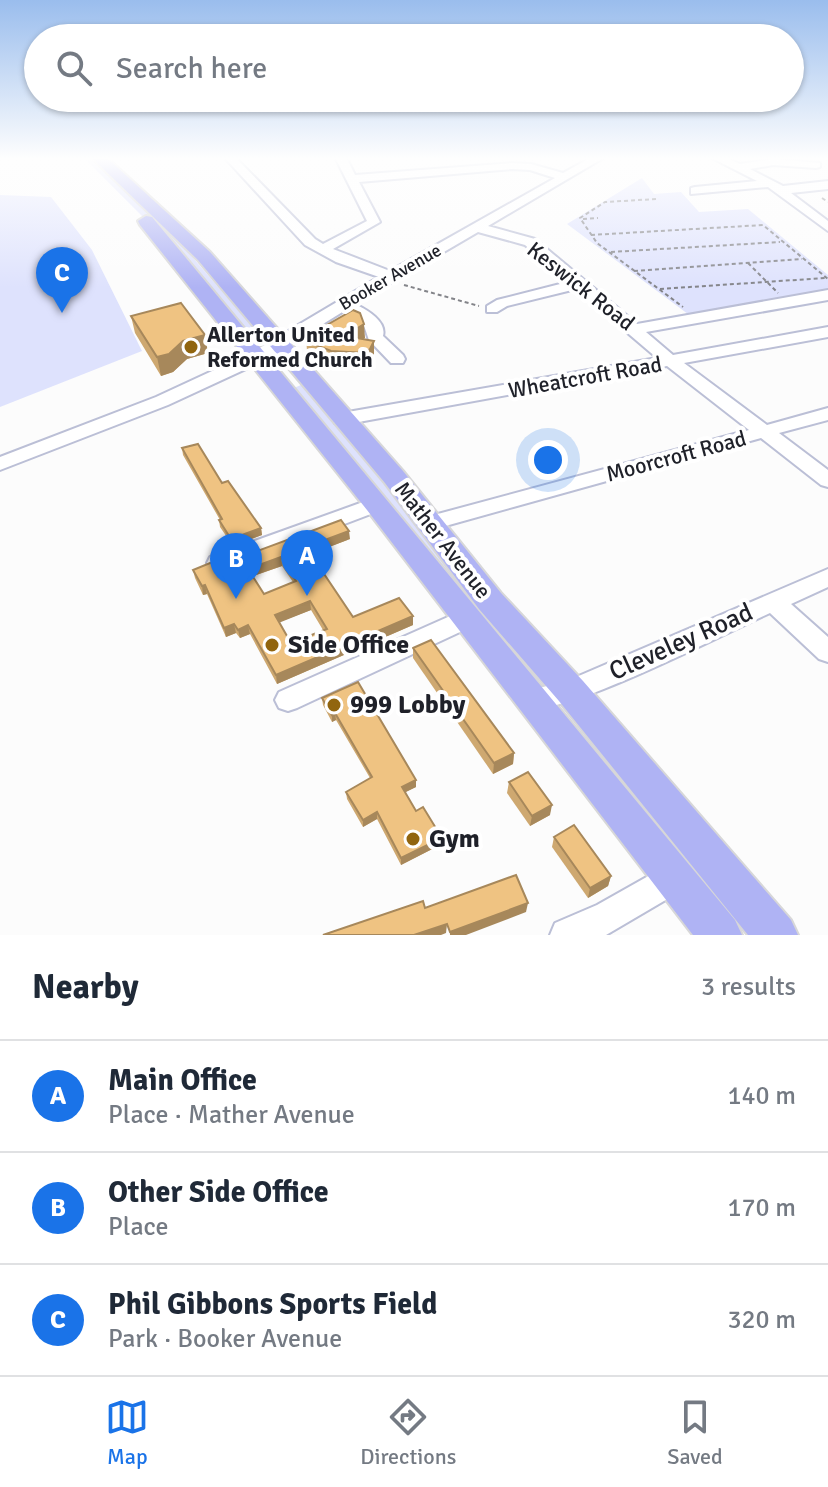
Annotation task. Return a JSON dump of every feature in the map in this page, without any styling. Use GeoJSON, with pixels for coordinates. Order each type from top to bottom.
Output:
{"type":"FeatureCollection","features":[{"type":"Feature","properties":{"kind":"main road","name":"Mather Avenue"},"geometry":{"type":"LineString","coordinates":[[127,201],[267,350],[342,419],[394,477],[490,601],[571,691],[776,935]]}},
{"type":"Feature","properties":{"kind":"main road","name":"Mather Avenue"},"geometry":{"type":"LineString","coordinates":[[267,350],[377,504],[720,935]]}},
{"type":"Feature","properties":{"kind":"street"},"geometry":{"type":"LineString","coordinates":[[271,201],[310,242],[322,250],[389,277]]}},
{"type":"Feature","properties":{"kind":"street"},"geometry":{"type":"LineString","coordinates":[[322,250],[374,222],[363,201]]}},
{"type":"Feature","properties":{"kind":"street","name":"Booker Avenue"},"geometry":{"type":"LineString","coordinates":[[0,464],[162,401],[267,350],[522,201]]}},
{"type":"Feature","properties":{"kind":"street"},"geometry":{"type":"LineString","coordinates":[[794,201],[828,227]]}},
{"type":"Feature","properties":{"kind":"street","name":"Keswick Road"},"geometry":{"type":"LineString","coordinates":[[476,227],[530,242],[637,329],[672,362],[828,480]]}},
{"type":"Feature","properties":{"kind":"street"},"geometry":{"type":"LineString","coordinates":[[492,309],[502,303],[578,284]]}},
{"type":"Feature","properties":{"kind":"street"},"geometry":{"type":"LineString","coordinates":[[637,329],[828,295]]}},
{"type":"Feature","properties":{"kind":"street"},"geometry":{"type":"LineString","coordinates":[[343,304],[364,315],[377,330],[375,337],[397,359]]}},
{"type":"Feature","properties":{"kind":"street","name":"Wheatcroft Road"},"geometry":{"type":"LineString","coordinates":[[342,419],[828,332]]}},
{"type":"Feature","properties":{"kind":"street","name":"Moorcroft Road"},"geometry":{"type":"LineString","coordinates":[[431,523],[828,414]]}},
{"type":"Feature","properties":{"kind":"street"},"geometry":{"type":"LineString","coordinates":[[218,563],[377,504]]}},
{"type":"Feature","properties":{"kind":"street","name":"Cleveley Road"},"geometry":{"type":"LineString","coordinates":[[532,700],[571,691],[828,577]]}},
{"type":"Feature","properties":{"kind":"street"},"geometry":{"type":"LineString","coordinates":[[772,601],[828,652]]}},
{"type":"Feature","properties":{"kind":"street"},"geometry":{"type":"LineString","coordinates":[[288,700],[466,618]]}},
{"type":"Feature","properties":{"kind":"street"},"geometry":{"type":"LineString","coordinates":[[567,935],[609,917],[675,877]]}},
{"type":"Feature","properties":{"kind":"path"},"geometry":{"type":"LineString","coordinates":[[580,219],[605,202],[628,201]]}},
{"type":"Feature","properties":{"kind":"path"},"geometry":{"type":"LineString","coordinates":[[580,219],[598,218]]}},
{"type":"Feature","properties":{"kind":"path"},"geometry":{"type":"LineString","coordinates":[[580,219],[609,253],[697,317]]}},
{"type":"Feature","properties":{"kind":"path"},"geometry":{"type":"LineString","coordinates":[[591,235],[763,225],[827,278]]}},
{"type":"Feature","properties":{"kind":"path"},"geometry":{"type":"LineString","coordinates":[[609,253],[783,242]]}},
{"type":"Feature","properties":{"kind":"path"},"geometry":{"type":"LineString","coordinates":[[634,271],[803,259]]}},
{"type":"Feature","properties":{"kind":"path"},"geometry":{"type":"LineString","coordinates":[[748,262],[787,302]]}},
{"type":"Feature","properties":{"kind":"path"},"geometry":{"type":"LineString","coordinates":[[389,277],[436,296],[492,309]]}},
{"type":"Feature","properties":{"kind":"path"},"geometry":{"type":"LineString","coordinates":[[658,289],[827,278]]}},
{"type":"Feature","properties":{"kind":"shaded area"},"geometry":{"type":"Polygon","coordinates":[[[0,201],[54,201],[92,250],[142,351],[0,407],[0,201]]]}},
{"type":"Feature","properties":{"kind":"shaded area"},"geometry":{"type":"Polygon","coordinates":[[[127,201],[138,201],[169,230],[258,333],[246,339],[165,239],[127,201]]]}},
{"type":"Feature","properties":{"kind":"shaded area"},"geometry":{"type":"Polygon","coordinates":[[[605,201],[689,201],[699,212],[748,209],[828,275],[828,298],[696,320],[567,224],[605,201]]]}},
{"type":"Feature","properties":{"kind":"shaded area"},"geometry":{"type":"Polygon","coordinates":[[[301,385],[546,677],[528,685],[289,390],[301,385]]]}},
{"type":"Feature","properties":{"kind":"building"},"geometry":{"type":"Polygon","coordinates":[[[181,303],[205,335],[183,341],[169,354],[157,357],[131,316],[181,303]]]}},
{"type":"Feature","properties":{"kind":"building"},"geometry":{"type":"Polygon","coordinates":[[[353,310],[360,313],[364,324],[345,336],[374,341],[366,353],[331,351],[313,344],[306,337],[353,310]]]}},
{"type":"Feature","properties":{"kind":"building"},"geometry":{"type":"Polygon","coordinates":[[[198,444],[222,483],[228,481],[261,528],[231,539],[182,448],[198,444]]]}},
{"type":"Feature","properties":{"kind":"building"},"geometry":{"type":"Polygon","coordinates":[[[341,520],[349,531],[306,547],[353,617],[399,598],[413,616],[276,675],[248,625],[238,630],[234,624],[224,628],[205,585],[202,586],[193,570],[210,563],[225,563],[341,520]],[[281,557],[248,569],[264,594],[296,581],[281,557]],[[310,601],[275,615],[291,643],[327,629],[310,601]]]}},
{"type":"Feature","properties":{"kind":"building"},"geometry":{"type":"Polygon","coordinates":[[[431,640],[514,753],[494,763],[413,648],[431,640]]]}},
{"type":"Feature","properties":{"kind":"building"},"geometry":{"type":"Polygon","coordinates":[[[358,682],[416,780],[402,787],[416,811],[423,807],[442,838],[401,858],[377,812],[363,820],[346,792],[372,777],[335,713],[332,715],[322,698],[358,682]]]}},
{"type":"Feature","properties":{"kind":"building"},"geometry":{"type":"Polygon","coordinates":[[[528,772],[552,805],[532,816],[509,782],[528,772]]]}},
{"type":"Feature","properties":{"kind":"building"},"geometry":{"type":"Polygon","coordinates":[[[574,825],[611,876],[590,888],[554,837],[574,825]]]}},
{"type":"Feature","properties":{"kind":"building"},"geometry":{"type":"Polygon","coordinates":[[[516,875],[528,903],[450,932],[447,924],[414,935],[323,935],[423,901],[425,908],[516,875]]]}},
{"type":"Feature","properties":{"kind":"place","name":"Phil Gibbons Sports Field"},"geometry":{"type":"Point","coordinates":[62,313]}},
{"type":"Feature","properties":{"kind":"place","name":"Allerton United Reformed Church"},"geometry":{"type":"Point","coordinates":[191,347]}},
{"type":"Feature","properties":{"kind":"place","name":"Main Office"},"geometry":{"type":"Point","coordinates":[307,596]}},
{"type":"Feature","properties":{"kind":"place","name":"Other Side Office"},"geometry":{"type":"Point","coordinates":[236,599]}},
{"type":"Feature","properties":{"kind":"place","name":"Side Office"},"geometry":{"type":"Point","coordinates":[272,645]}},
{"type":"Feature","properties":{"kind":"place","name":"999 Lobby"},"geometry":{"type":"Point","coordinates":[334,705]}},
{"type":"Feature","properties":{"kind":"place","name":"Gym"},"geometry":{"type":"Point","coordinates":[413,839]}}]}
